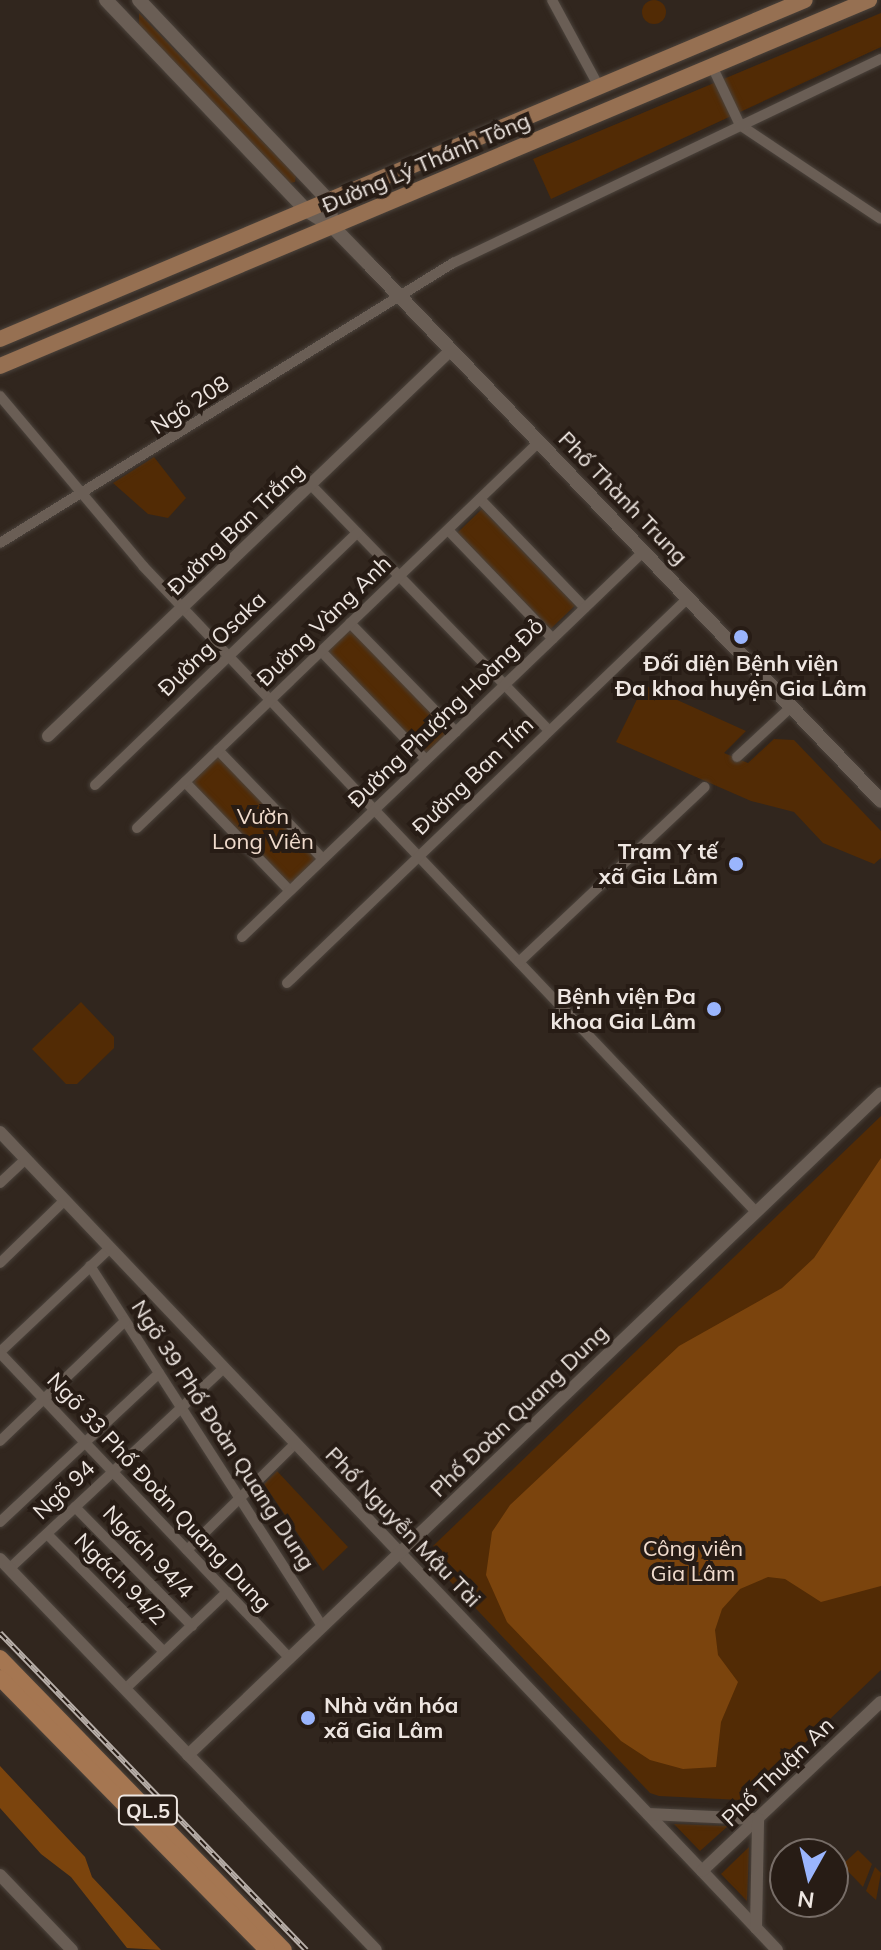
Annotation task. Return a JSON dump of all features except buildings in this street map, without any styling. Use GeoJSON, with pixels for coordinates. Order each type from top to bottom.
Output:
{"type":"FeatureCollection","features":[{"type":"Feature","properties":{"kind":"highway","name":"QL.5"},"geometry":{"type":"LineString","coordinates":[[3,1674],[267,1950]]}},
{"type":"Feature","properties":{"kind":"highway","name":"QL.5"},"geometry":{"type":"LineString","coordinates":[[3,1674],[284,1950]]}},
{"type":"Feature","properties":{"kind":"main road"},"geometry":{"type":"LineString","coordinates":[[139,0],[329,201],[332,226]]}},
{"type":"Feature","properties":{"kind":"main road","name":"Đường Lý Thánh Tông"},"geometry":{"type":"LineString","coordinates":[[0,366],[869,0]]}},
{"type":"Feature","properties":{"kind":"main road","name":"Phố Thành Trung"},"geometry":{"type":"LineString","coordinates":[[110,1],[306,210],[332,226],[401,297],[881,801]]}},
{"type":"Feature","properties":{"kind":"main road","name":"Đường Lý Thánh Tông"},"geometry":{"type":"LineString","coordinates":[[0,339],[797,2]]}},
{"type":"Feature","properties":{"kind":"street"},"geometry":{"type":"LineString","coordinates":[[552,0],[599,87]]}},
{"type":"Feature","properties":{"kind":"street","name":"Ngõ 208"},"geometry":{"type":"LineString","coordinates":[[0,543],[487,246],[881,59]]}},
{"type":"Feature","properties":{"kind":"street"},"geometry":{"type":"LineString","coordinates":[[712,66],[740,125],[881,219]]}},
{"type":"Feature","properties":{"kind":"street","name":"Đường Ban Trắng"},"geometry":{"type":"LineString","coordinates":[[48,736],[451,350]]}},
{"type":"Feature","properties":{"kind":"street"},"geometry":{"type":"LineString","coordinates":[[0,396],[182,608],[756,1212]]}},
{"type":"Feature","properties":{"kind":"street","name":"Đường Vàng Anh"},"geometry":{"type":"LineString","coordinates":[[137,828],[539,442]]}},
{"type":"Feature","properties":{"kind":"street"},"geometry":{"type":"LineString","coordinates":[[311,485],[549,731]]}},
{"type":"Feature","properties":{"kind":"street"},"geometry":{"type":"LineString","coordinates":[[480,499],[585,608]]}},
{"type":"Feature","properties":{"kind":"street"},"geometry":{"type":"LineString","coordinates":[[448,530],[553,639]]}},
{"type":"Feature","properties":{"kind":"street","name":"Đường Osaka"},"geometry":{"type":"LineString","coordinates":[[95,785],[357,533]]}},
{"type":"Feature","properties":{"kind":"street","name":"Đường Phượng Hoàng Đỏ"},"geometry":{"type":"LineString","coordinates":[[242,937],[643,552]]}},
{"type":"Feature","properties":{"kind":"street","name":"Đường Ban Tím"},"geometry":{"type":"LineString","coordinates":[[287,983],[688,598]]}},
{"type":"Feature","properties":{"kind":"street"},"geometry":{"type":"LineString","coordinates":[[350,623],[456,732]]}},
{"type":"Feature","properties":{"kind":"street"},"geometry":{"type":"LineString","coordinates":[[321,651],[426,760]]}},
{"type":"Feature","properties":{"kind":"street"},"geometry":{"type":"LineString","coordinates":[[737,757],[791,707]]}},
{"type":"Feature","properties":{"kind":"street"},"geometry":{"type":"LineString","coordinates":[[218,750],[323,859]]}},
{"type":"Feature","properties":{"kind":"street"},"geometry":{"type":"LineString","coordinates":[[185,782],[290,891]]}},
{"type":"Feature","properties":{"kind":"street"},"geometry":{"type":"LineString","coordinates":[[519,962],[705,787]]}},
{"type":"Feature","properties":{"kind":"street","name":"Phố Đoàn Quang Dung"},"geometry":{"type":"LineString","coordinates":[[188,1755],[881,1093]]}},
{"type":"Feature","properties":{"kind":"street","name":"Phố Nguyễn Mậu Tài"},"geometry":{"type":"LineString","coordinates":[[0,1132],[777,1950]]}},
{"type":"Feature","properties":{"kind":"street"},"geometry":{"type":"LineString","coordinates":[[0,1183],[26,1159]]}},
{"type":"Feature","properties":{"kind":"street"},"geometry":{"type":"LineString","coordinates":[[0,1263],[65,1200]]}},
{"type":"Feature","properties":{"kind":"street"},"geometry":{"type":"LineString","coordinates":[[0,1353],[110,1248]]}},
{"type":"Feature","properties":{"kind":"street","name":"Ngõ 39 Phố Đoàn Quang Dung"},"geometry":{"type":"LineString","coordinates":[[90,1266],[322,1626]]}},
{"type":"Feature","properties":{"kind":"street"},"geometry":{"type":"LineString","coordinates":[[0,1441],[125,1321]]}},
{"type":"Feature","properties":{"kind":"street","name":"Ngõ 33 Phố Đoàn Quang Dung"},"geometry":{"type":"LineString","coordinates":[[0,1353],[289,1658]]}},
{"type":"Feature","properties":{"kind":"street","name":"Ngõ 94"},"geometry":{"type":"LineString","coordinates":[[5,1564],[47,1534],[224,1368]]}},
{"type":"Feature","properties":{"kind":"street"},"geometry":{"type":"LineString","coordinates":[[0,1522],[159,1373]]}},
{"type":"Feature","properties":{"kind":"street"},"geometry":{"type":"LineString","coordinates":[[187,1550],[296,1443]]}},
{"type":"Feature","properties":{"kind":"street","name":"Ngách 94/4"},"geometry":{"type":"LineString","coordinates":[[75,1507],[192,1626]]}},
{"type":"Feature","properties":{"kind":"street","name":"Ngách 94/2"},"geometry":{"type":"LineString","coordinates":[[47,1534],[164,1652]]}},
{"type":"Feature","properties":{"kind":"street"},"geometry":{"type":"LineString","coordinates":[[5,1564],[376,1950]]}},
{"type":"Feature","properties":{"kind":"street"},"geometry":{"type":"LineString","coordinates":[[125,1689],[227,1592]]}},
{"type":"Feature","properties":{"kind":"street","name":"Phố Thuận An"},"geometry":{"type":"LineString","coordinates":[[702,1871],[881,1702]]}},
{"type":"Feature","properties":{"kind":"street"},"geometry":{"type":"LineString","coordinates":[[648,1814],[758,1819],[756,1928]]}},
{"type":"Feature","properties":{"kind":"street"},"geometry":{"type":"LineString","coordinates":[[0,1875],[72,1950]]}},
{"type":"Feature","properties":{"kind":"green space"},"geometry":{"type":"Polygon","coordinates":[[[654,0],[665,7],[666,12],[659,23],[654,24],[643,17],[642,12],[649,1],[654,0]]]}},
{"type":"Feature","properties":{"kind":"green space"},"geometry":{"type":"Polygon","coordinates":[[[139,13],[296,176],[295,182],[290,183],[139,25],[139,13]]]}},
{"type":"Feature","properties":{"kind":"green space"},"geometry":{"type":"Polygon","coordinates":[[[881,13],[881,47],[551,199],[533,159],[881,13]]]}},
{"type":"Feature","properties":{"kind":"green space"},"geometry":{"type":"Polygon","coordinates":[[[154,457],[186,498],[168,518],[148,514],[113,483],[154,457]]]}},
{"type":"Feature","properties":{"kind":"green space"},"geometry":{"type":"Polygon","coordinates":[[[482,509],[575,605],[551,629],[458,533],[482,509]]]}},
{"type":"Feature","properties":{"kind":"green space"},"geometry":{"type":"Polygon","coordinates":[[[350,623],[456,732],[427,760],[321,651],[350,623]]]}},
{"type":"Feature","properties":{"kind":"green space"},"geometry":{"type":"Polygon","coordinates":[[[644,685],[746,731],[724,753],[748,763],[774,739],[794,740],[881,831],[881,858],[874,864],[823,843],[794,812],[751,801],[616,742],[644,685]]]}},
{"type":"Feature","properties":{"kind":"green space","name":"Vườn Long Viên"},"geometry":{"type":"Polygon","coordinates":[[[218,750],[323,859],[290,891],[185,782],[218,750]]]}},
{"type":"Feature","properties":{"kind":"green space"},"geometry":{"type":"Polygon","coordinates":[[[81,1002],[114,1037],[114,1048],[77,1084],[66,1084],[32,1049],[81,1002]]]}},
{"type":"Feature","properties":{"kind":"green space","name":"Công viên Gia Lâm"},"geometry":{"type":"Polygon","coordinates":[[[881,1116],[881,1670],[751,1795],[741,1800],[650,1793],[432,1562],[433,1546],[881,1116]]]}},
{"type":"Feature","properties":{"kind":"green space"},"geometry":{"type":"Polygon","coordinates":[[[277,1471],[348,1547],[323,1571],[264,1484],[277,1471]]]}},
{"type":"Feature","properties":{"kind":"green space"},"geometry":{"type":"Polygon","coordinates":[[[674,1824],[728,1826],[700,1851],[674,1824]]]}},
{"type":"Feature","properties":{"kind":"green space"},"geometry":{"type":"Polygon","coordinates":[[[749,1847],[747,1901],[721,1874],[749,1847]]]}},
{"type":"Feature","properties":{"kind":"green space"},"geometry":{"type":"Polygon","coordinates":[[[858,1850],[872,1864],[863,1887],[849,1872],[849,1858],[858,1850]]]}},
{"type":"Feature","properties":{"kind":"green space"},"geometry":{"type":"Polygon","coordinates":[[[875,1867],[881,1873],[876,1900],[866,1891],[875,1867]]]}},
{"type":"Feature","properties":{"kind":"shaded area","name":"Công viên Gia Lâm"},"geometry":{"type":"Polygon","coordinates":[[[881,1158],[881,1586],[821,1602],[785,1579],[768,1577],[740,1589],[722,1609],[715,1630],[718,1655],[738,1682],[721,1722],[716,1767],[683,1769],[650,1760],[621,1741],[507,1622],[486,1575],[492,1532],[510,1505],[679,1346],[782,1288],[814,1258],[881,1158]]]}},
{"type":"Feature","properties":{"kind":"shaded area"},"geometry":{"type":"Polygon","coordinates":[[[0,1766],[85,1857],[92,1877],[161,1950],[127,1948],[71,1877],[41,1854],[0,1808],[0,1766]]]}},
{"type":"Feature","properties":{"kind":"railway"},"geometry":{"type":"LineString","coordinates":[[0,1633],[306,1950]]}},
{"type":"Feature","properties":{"kind":"place","name":"Đối diện Bệnh viện Đa khoa huyện Gia Lâm"},"geometry":{"type":"Point","coordinates":[741,637]}},
{"type":"Feature","properties":{"kind":"place","name":"Trạm Y tế xã Gia Lâm"},"geometry":{"type":"Point","coordinates":[736,864]}},
{"type":"Feature","properties":{"kind":"place","name":"Bệnh viện Đa khoa Gia Lâm"},"geometry":{"type":"Point","coordinates":[714,1009]}},
{"type":"Feature","properties":{"kind":"place","name":"Nhà văn hóa xã Gia Lâm"},"geometry":{"type":"Point","coordinates":[308,1718]}}]}
